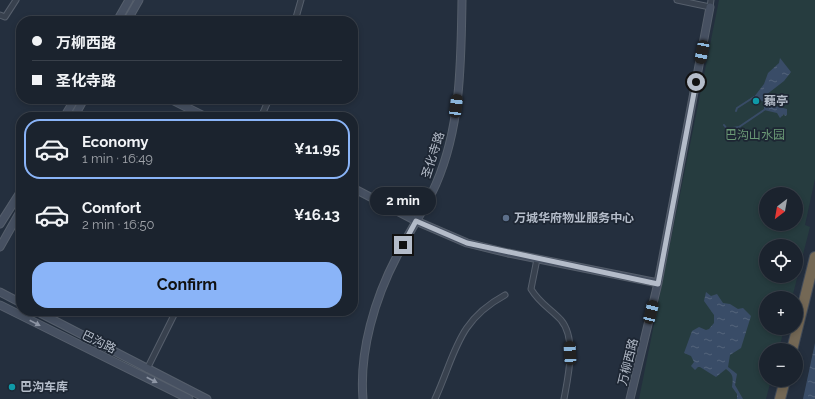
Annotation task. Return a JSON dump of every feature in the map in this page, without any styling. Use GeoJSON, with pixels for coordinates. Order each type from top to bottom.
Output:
{"type":"FeatureCollection","features":[{"type":"Feature","properties":{"kind":"highway"},"geometry":{"type":"LineString","coordinates":[[794,343],[815,257]]}},
{"type":"Feature","properties":{"kind":"highway"},"geometry":{"type":"LineString","coordinates":[[780,399],[783,387]]}},
{"type":"Feature","properties":{"kind":"street"},"geometry":{"type":"LineString","coordinates":[[0,15],[5,17],[16,0]]}},
{"type":"Feature","properties":{"kind":"street"},"geometry":{"type":"LineString","coordinates":[[120,16],[129,0]]}},
{"type":"Feature","properties":{"kind":"street"},"geometry":{"type":"LineString","coordinates":[[130,16],[139,0]]}},
{"type":"Feature","properties":{"kind":"street"},"geometry":{"type":"LineString","coordinates":[[296,16],[301,0]]}},
{"type":"Feature","properties":{"kind":"street","name":"圣化寺路"},"geometry":{"type":"LineString","coordinates":[[363,399],[365,357],[370,327],[380,294],[393,264],[436,185],[448,152],[455,120],[460,78],[462,0]]}},
{"type":"Feature","properties":{"kind":"street"},"geometry":{"type":"LineString","coordinates":[[678,0],[710,4]]}},
{"type":"Feature","properties":{"kind":"street","name":"万柳西路"},"geometry":{"type":"LineString","coordinates":[[630,399],[658,284],[710,4]]}},
{"type":"Feature","properties":{"kind":"street"},"geometry":{"type":"LineString","coordinates":[[180,104],[196,112]]}},
{"type":"Feature","properties":{"kind":"street"},"geometry":{"type":"LineString","coordinates":[[358,191],[416,221],[467,243],[658,284]]}},
{"type":"Feature","properties":{"kind":"street"},"geometry":{"type":"LineString","coordinates":[[0,224],[16,199]]}},
{"type":"Feature","properties":{"kind":"street"},"geometry":{"type":"LineString","coordinates":[[0,246],[16,219]]}},
{"type":"Feature","properties":{"kind":"street"},"geometry":{"type":"LineString","coordinates":[[536,259],[531,289],[538,301],[562,321],[569,342],[570,363],[564,399]]}},
{"type":"Feature","properties":{"kind":"street"},"geometry":{"type":"LineString","coordinates":[[0,292],[16,300]]}},
{"type":"Feature","properties":{"kind":"street"},"geometry":{"type":"LineString","coordinates":[[435,399],[458,340],[474,318],[487,305],[505,295]]}},
{"type":"Feature","properties":{"kind":"street","name":"巴沟路"},"geometry":{"type":"LineString","coordinates":[[0,305],[16,313]]}},
{"type":"Feature","properties":{"kind":"street","name":"巴沟路"},"geometry":{"type":"LineString","coordinates":[[22,316],[189,399]]}},
{"type":"Feature","properties":{"kind":"street","name":"巴沟路"},"geometry":{"type":"LineString","coordinates":[[46,316],[207,399]]}},
{"type":"Feature","properties":{"kind":"street"},"geometry":{"type":"LineString","coordinates":[[147,369],[174,316]]}},
{"type":"Feature","properties":{"kind":"green space","name":"巴沟山水园"},"geometry":{"type":"Polygon","coordinates":[[[719,0],[815,0],[815,179],[805,225],[810,227],[803,255],[803,239],[759,239],[759,283],[796,283],[794,291],[759,291],[759,335],[782,335],[781,343],[759,343],[759,387],[769,387],[766,399],[639,399],[719,0]]]}},
{"type":"Feature","properties":{"kind":"water"},"geometry":{"type":"Polygon","coordinates":[[[780,58],[791,72],[784,81],[766,95],[775,106],[787,109],[787,115],[785,116],[784,114],[780,118],[777,113],[764,110],[764,102],[754,97],[764,84],[768,73],[779,63],[780,58]]]}},
{"type":"Feature","properties":{"kind":"water"},"geometry":{"type":"Polygon","coordinates":[[[706,292],[711,296],[717,294],[723,303],[730,304],[738,309],[743,308],[751,316],[741,348],[730,355],[728,367],[737,374],[735,385],[743,399],[737,399],[737,394],[732,387],[732,375],[729,371],[726,369],[716,377],[700,367],[695,370],[691,366],[694,362],[691,356],[684,353],[692,331],[699,327],[706,330],[709,329],[714,323],[714,315],[704,301],[706,292]]]}},
{"type":"Feature","properties":{"kind":"water"},"geometry":{"type":"Polygon","coordinates":[[[815,343],[815,399],[803,399],[815,343]]]}},
{"type":"Feature","properties":{"kind":"waterway"},"geometry":{"type":"LineString","coordinates":[[736,111],[737,108],[754,97]]}},
{"type":"Feature","properties":{"kind":"waterway"},"geometry":{"type":"LineString","coordinates":[[724,125],[727,129],[739,127],[764,110]]}},
{"type":"Feature","properties":{"kind":"place","name":"藕亭"},"geometry":{"type":"Point","coordinates":[756,101]}},
{"type":"Feature","properties":{"kind":"place","name":"万城华府物业服务中心"},"geometry":{"type":"Point","coordinates":[506,218]}},
{"type":"Feature","properties":{"kind":"place","name":"巴沟车库"},"geometry":{"type":"Point","coordinates":[12,387]}},
{"type":"Feature","properties":{"kind":"route"},"geometry":{"type":"LineString","coordinates":[[403,245],[416,221],[467,243],[658,284],[696,82]]}}]}
